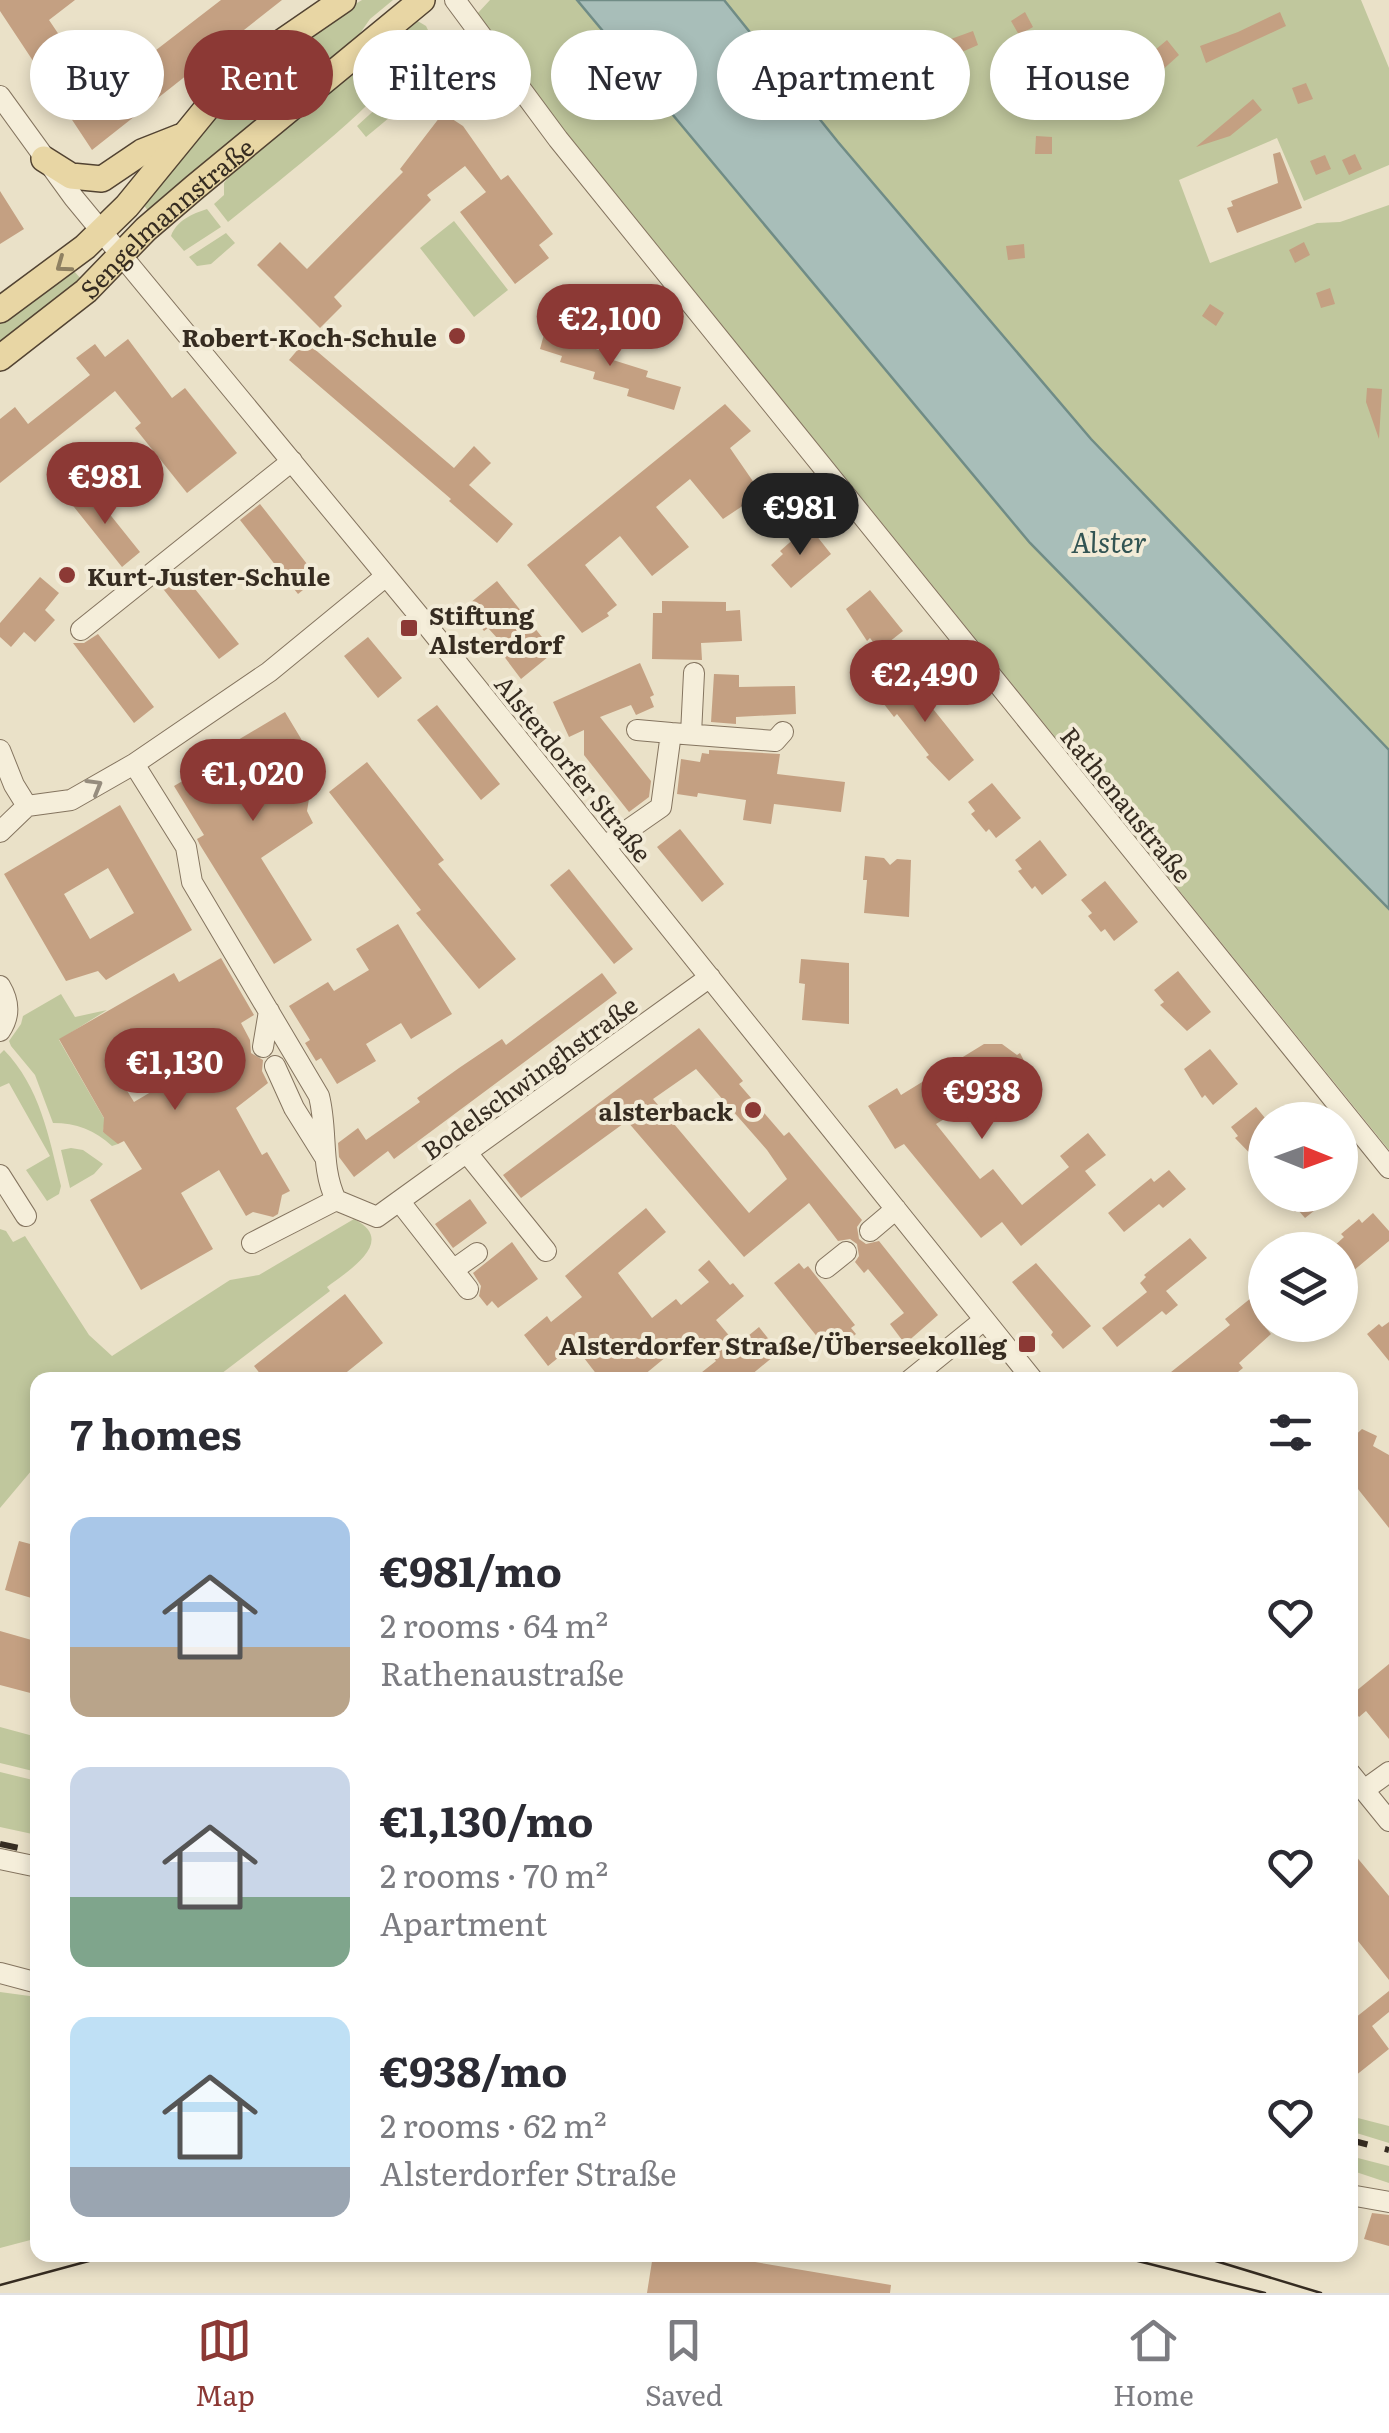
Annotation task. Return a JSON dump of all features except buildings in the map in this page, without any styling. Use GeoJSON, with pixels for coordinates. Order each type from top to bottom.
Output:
{"type":"FeatureCollection","features":[{"type":"Feature","properties":{"kind":"main road","name":"Sengelmannstraße"},"geometry":{"type":"LineString","coordinates":[[0,310],[74,258],[126,206],[216,98],[250,67],[343,0]]}},
{"type":"Feature","properties":{"kind":"main road","name":"Sengelmannstraße"},"geometry":{"type":"LineString","coordinates":[[0,358],[86,291],[195,187],[422,0]]}},
{"type":"Feature","properties":{"kind":"main road"},"geometry":{"type":"LineString","coordinates":[[44,159],[71,176],[102,179],[142,152],[180,138]]}},
{"type":"Feature","properties":{"kind":"street","name":"Rathenaustraße"},"geometry":{"type":"LineString","coordinates":[[455,0],[558,139],[1389,1168]]}},
{"type":"Feature","properties":{"kind":"street","name":"Alsterdorfer Straße"},"geometry":{"type":"LineString","coordinates":[[0,96],[101,231],[386,576],[1026,1372]]}},
{"type":"Feature","properties":{"kind":"street"},"geometry":{"type":"LineString","coordinates":[[81,630],[292,461]]}},
{"type":"Feature","properties":{"kind":"street"},"geometry":{"type":"LineString","coordinates":[[0,832],[27,806],[72,800],[134,764],[269,672],[386,576]]}},
{"type":"Feature","properties":{"kind":"street"},"geometry":{"type":"LineString","coordinates":[[604,846],[661,807],[694,673]]}},
{"type":"Feature","properties":{"kind":"street"},"geometry":{"type":"LineString","coordinates":[[637,730],[775,741],[783,732]]}},
{"type":"Feature","properties":{"kind":"street"},"geometry":{"type":"LineString","coordinates":[[0,750],[27,806]]}},
{"type":"Feature","properties":{"kind":"street"},"geometry":{"type":"LineString","coordinates":[[134,764],[186,847],[192,882],[319,1096],[323,1110],[325,1157],[336,1200],[252,1243]]}},
{"type":"Feature","properties":{"kind":"street","name":"Bodelschwinghstraße"},"geometry":{"type":"LineString","coordinates":[[336,1200],[377,1217],[710,977]]}},
{"type":"Feature","properties":{"kind":"street"},"geometry":{"type":"LineString","coordinates":[[0,986],[8,1004],[7,1018],[0,1030]]}},
{"type":"Feature","properties":{"kind":"street"},"geometry":{"type":"LineString","coordinates":[[264,1046],[269,1011]]}},
{"type":"Feature","properties":{"kind":"street"},"geometry":{"type":"LineString","coordinates":[[274,1066],[294,1108],[325,1157]]}},
{"type":"Feature","properties":{"kind":"street"},"geometry":{"type":"LineString","coordinates":[[467,1153],[546,1251]]}},
{"type":"Feature","properties":{"kind":"street"},"geometry":{"type":"LineString","coordinates":[[0,1175],[6,1199],[26,1216]]}},
{"type":"Feature","properties":{"kind":"street"},"geometry":{"type":"LineString","coordinates":[[400,1202],[468,1289]]}},
{"type":"Feature","properties":{"kind":"street"},"geometry":{"type":"LineString","coordinates":[[870,1231],[896,1210]]}},
{"type":"Feature","properties":{"kind":"street"},"geometry":{"type":"LineString","coordinates":[[826,1268],[846,1252]]}},
{"type":"Feature","properties":{"kind":"street"},"geometry":{"type":"LineString","coordinates":[[453,1270],[477,1253]]}},
{"type":"Feature","properties":{"kind":"street"},"geometry":{"type":"LineString","coordinates":[[920,1372],[984,1320]]}},
{"type":"Feature","properties":{"kind":"street"},"geometry":{"type":"LineString","coordinates":[[1364,1790],[1389,1772]]}},
{"type":"Feature","properties":{"kind":"street"},"geometry":{"type":"LineString","coordinates":[[1358,1783],[1389,1821]]}},
{"type":"Feature","properties":{"kind":"street"},"geometry":{"type":"LineString","coordinates":[[0,1859],[30,1865]]}},
{"type":"Feature","properties":{"kind":"street"},"geometry":{"type":"LineString","coordinates":[[0,1973],[30,1981]]}},
{"type":"Feature","properties":{"kind":"street"},"geometry":{"type":"LineString","coordinates":[[1358,2196],[1389,2202]]}},
{"type":"Feature","properties":{"kind":"green space"},"geometry":{"type":"Polygon","coordinates":[[[362,0],[393,0],[362,30],[353,30],[353,42],[333,58],[333,30],[313,30],[362,0]]]}},
{"type":"Feature","properties":{"kind":"green space"},"geometry":{"type":"Polygon","coordinates":[[[490,0],[577,0],[602,30],[551,30],[551,112],[531,86],[531,30],[489,30],[477,14],[490,0]]]}},
{"type":"Feature","properties":{"kind":"green space"},"geometry":{"type":"Polygon","coordinates":[[[724,0],[1361,0],[1389,68],[1389,165],[1304,201],[1277,138],[1179,180],[1210,263],[1317,223],[1340,222],[1389,205],[1389,750],[1091,439],[820,120],[970,120],[970,30],[748,30],[724,0]]]}},
{"type":"Feature","properties":{"kind":"green space"},"geometry":{"type":"Polygon","coordinates":[[[416,20],[428,30],[404,30],[416,20]]]}},
{"type":"Feature","properties":{"kind":"green space"},"geometry":{"type":"Polygon","coordinates":[[[353,71],[353,118],[228,222],[214,204],[224,195],[224,183],[242,160],[292,120],[333,120],[333,87],[353,71]]]}},
{"type":"Feature","properties":{"kind":"green space"},"geometry":{"type":"Polygon","coordinates":[[[210,120],[259,120],[149,212],[142,203],[210,120]]]}},
{"type":"Feature","properties":{"kind":"green space"},"geometry":{"type":"Polygon","coordinates":[[[364,120],[386,120],[366,137],[357,126],[364,120]]]}},
{"type":"Feature","properties":{"kind":"green space"},"geometry":{"type":"Polygon","coordinates":[[[557,120],[677,120],[1030,543],[1389,909],[1389,1150],[1358,1112],[1358,1102],[1350,1102],[557,120]]]}},
{"type":"Feature","properties":{"kind":"green space"},"geometry":{"type":"Polygon","coordinates":[[[207,209],[221,227],[184,251],[171,236],[174,230],[186,218],[207,209]]]}},
{"type":"Feature","properties":{"kind":"green space"},"geometry":{"type":"Polygon","coordinates":[[[454,221],[508,290],[474,317],[420,248],[454,221]]]}},
{"type":"Feature","properties":{"kind":"green space"},"geometry":{"type":"Polygon","coordinates":[[[226,233],[235,243],[211,264],[197,266],[189,257],[226,233]]]}},
{"type":"Feature","properties":{"kind":"green space"},"geometry":{"type":"Polygon","coordinates":[[[73,270],[82,280],[0,346],[0,321],[73,270]]]}},
{"type":"Feature","properties":{"kind":"green space"},"geometry":{"type":"Polygon","coordinates":[[[61,994],[75,1017],[107,1010],[59,1040],[105,1120],[103,1132],[115,1137],[118,1144],[112,1146],[77,1126],[53,1123],[35,1075],[9,1041],[23,1016],[61,994]]]}},
{"type":"Feature","properties":{"kind":"green space"},"geometry":{"type":"Polygon","coordinates":[[[4,1050],[35,1096],[47,1131],[61,1186],[59,1194],[47,1201],[26,1170],[50,1156],[9,1083],[0,1087],[0,1054],[4,1050]]]}},
{"type":"Feature","properties":{"kind":"green space"},"geometry":{"type":"Polygon","coordinates":[[[61,1150],[83,1150],[103,1164],[70,1188],[61,1150]]]}},
{"type":"Feature","properties":{"kind":"green space"},"geometry":{"type":"Polygon","coordinates":[[[354,1219],[371,1237],[365,1255],[327,1287],[330,1291],[224,1372],[30,1372],[30,1472],[0,1508],[0,1229],[13,1242],[25,1236],[89,1335],[112,1356],[230,1280],[259,1275],[354,1219]]]}},
{"type":"Feature","properties":{"kind":"green space"},"geometry":{"type":"Polygon","coordinates":[[[0,1727],[30,1735],[30,1770],[0,1763],[0,1727]]]}},
{"type":"Feature","properties":{"kind":"green space"},"geometry":{"type":"Polygon","coordinates":[[[0,1772],[30,1779],[30,1833],[0,1827],[0,1772]]]}},
{"type":"Feature","properties":{"kind":"green space"},"geometry":{"type":"Polygon","coordinates":[[[0,1992],[30,1996],[30,2240],[0,2248],[0,1992]]]}},
{"type":"Feature","properties":{"kind":"green space"},"geometry":{"type":"Polygon","coordinates":[[[1358,2118],[1389,2126],[1389,2143],[1358,2133],[1358,2118]]]}},
{"type":"Feature","properties":{"kind":"green space"},"geometry":{"type":"Polygon","coordinates":[[[1358,2158],[1389,2166],[1389,2183],[1358,2173],[1358,2158]]]}},
{"type":"Feature","properties":{"kind":"water","name":"Alster"},"geometry":{"type":"Polygon","coordinates":[[[577,0],[724,0],[748,30],[717,30],[717,120],[820,120],[1091,439],[1389,750],[1389,909],[1030,543],[677,120],[697,120],[697,30],[602,30],[577,0]]]}},
{"type":"Feature","properties":{"kind":"tram line"},"geometry":{"type":"LineString","coordinates":[[0,2285],[85,2262]]}},
{"type":"Feature","properties":{"kind":"tram line"},"geometry":{"type":"LineString","coordinates":[[1142,2262],[1265,2293]]}},
{"type":"Feature","properties":{"kind":"tram line"},"geometry":{"type":"LineString","coordinates":[[1219,2262],[1321,2293]]}},
{"type":"Feature","properties":{"kind":"railway"},"geometry":{"type":"LineString","coordinates":[[0,1844],[30,1850]]}},
{"type":"Feature","properties":{"kind":"railway"},"geometry":{"type":"LineString","coordinates":[[1358,2142],[1389,2150]]}},
{"type":"Feature","properties":{"kind":"place","name":"Robert-Koch-Schule"},"geometry":{"type":"Point","coordinates":[457,336]}},
{"type":"Feature","properties":{"kind":"place","name":"Kurt-Juster-Schule"},"geometry":{"type":"Point","coordinates":[67,575]}},
{"type":"Feature","properties":{"kind":"place","name":"Stiftung Alsterdorf"},"geometry":{"type":"Point","coordinates":[409,628]}},
{"type":"Feature","properties":{"kind":"place","name":"alsterback"},"geometry":{"type":"Point","coordinates":[753,1110]}},
{"type":"Feature","properties":{"kind":"place","name":"Alsterdorfer Straße/Überseekolleg"},"geometry":{"type":"Point","coordinates":[1027,1344]}}]}
